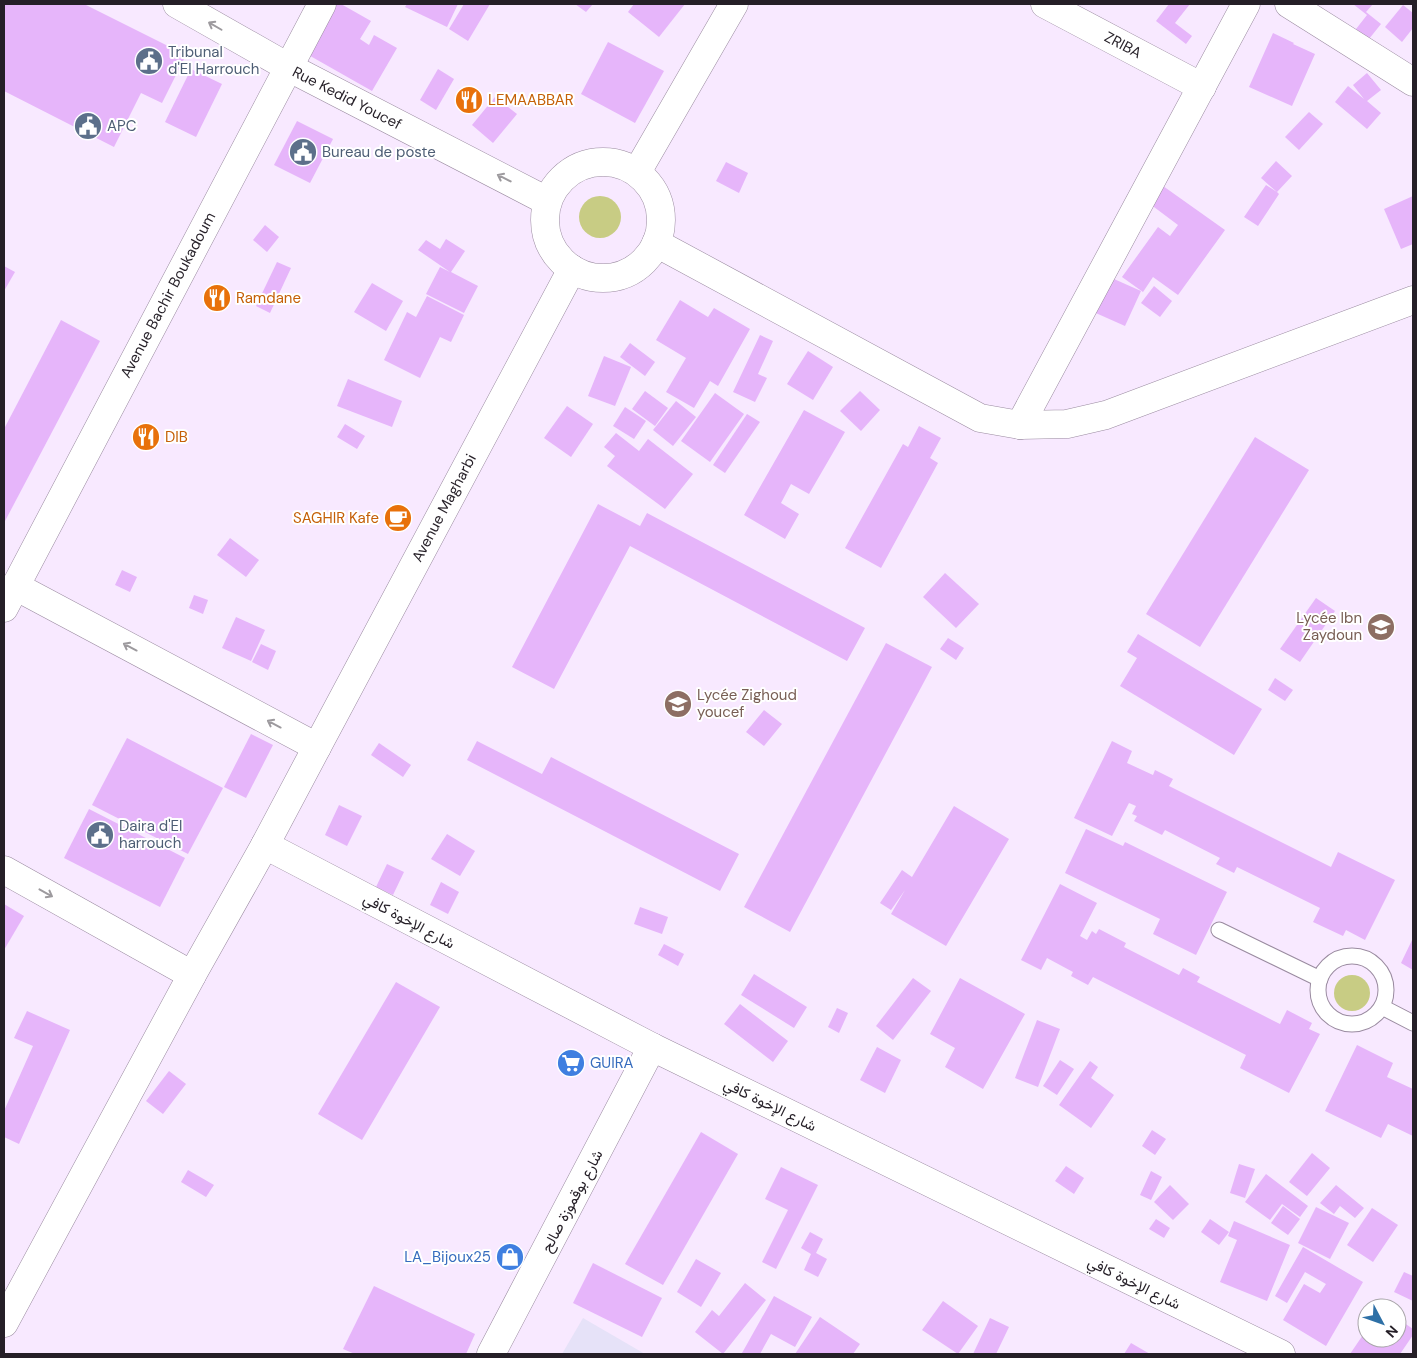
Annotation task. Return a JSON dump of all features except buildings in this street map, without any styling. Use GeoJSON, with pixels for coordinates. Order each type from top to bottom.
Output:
{"type":"FeatureCollection","features":[{"type":"Feature","properties":{"kind":"street","name":"Rue Kedid Youcef"},"geometry":{"type":"LineString","coordinates":[[177,4],[288,68],[547,201]]}},
{"type":"Feature","properties":{"kind":"street","name":"Avenue Bachir Boukadoum"},"geometry":{"type":"LineString","coordinates":[[7,591],[322,4]]}},
{"type":"Feature","properties":{"kind":"street"},"geometry":{"type":"LineString","coordinates":[[638,172],[734,4]]}},
{"type":"Feature","properties":{"kind":"street","name":"ZRIBA"},"geometry":{"type":"LineString","coordinates":[[1045,4],[1202,87]]}},
{"type":"Feature","properties":{"kind":"street"},"geometry":{"type":"LineString","coordinates":[[1020,425],[1246,4]]}},
{"type":"Feature","properties":{"kind":"street"},"geometry":{"type":"LineString","coordinates":[[1289,4],[1413,82]]}},
{"type":"Feature","properties":{"kind":"street"},"geometry":{"type":"LineString","coordinates":[[604,161],[621,164],[638,172],[651,187],[660,204],[661,224],[656,243],[648,257],[635,268],[620,276],[604,278],[587,276],[572,270],[557,256],[548,240],[544,220],[547,201],[556,185],[569,172],[585,164],[604,161]]}},
{"type":"Feature","properties":{"kind":"street"},"geometry":{"type":"LineString","coordinates":[[656,243],[980,418],[1020,425],[1066,424],[1106,415],[1413,300]]}},
{"type":"Feature","properties":{"kind":"street","name":"Avenue Magharbi"},"geometry":{"type":"LineString","coordinates":[[4,1323],[192,975],[265,846],[572,270]]}},
{"type":"Feature","properties":{"kind":"street"},"geometry":{"type":"LineString","coordinates":[[7,591],[317,747]]}},
{"type":"Feature","properties":{"kind":"street","name":"شارع الإخوة كافي"},"geometry":{"type":"LineString","coordinates":[[265,846],[652,1047],[1280,1354]]}},
{"type":"Feature","properties":{"kind":"street"},"geometry":{"type":"LineString","coordinates":[[4,870],[192,975]]}},
{"type":"Feature","properties":{"kind":"street","name":"شارع بوقموزة صالح"},"geometry":{"type":"LineString","coordinates":[[491,1354],[652,1047]]}},
{"type":"Feature","properties":{"kind":"lane"},"geometry":{"type":"LineString","coordinates":[[1219,930],[1320,979]]}},
{"type":"Feature","properties":{"kind":"lane"},"geometry":{"type":"LineString","coordinates":[[1346,957],[1362,957],[1375,965],[1384,978],[1386,998],[1375,1016],[1365,1022],[1354,1025],[1343,1023],[1333,1019],[1324,1011],[1318,990],[1320,979],[1332,963],[1346,957]]}},
{"type":"Feature","properties":{"kind":"lane"},"geometry":{"type":"LineString","coordinates":[[1382,1007],[1413,1023]]}},
{"type":"Feature","properties":{"kind":"shaded area"},"geometry":{"type":"Polygon","coordinates":[[[583,1318],[645,1354],[562,1354],[583,1318]]]}},
{"type":"Feature","properties":{"kind":"green space"},"geometry":{"type":"Polygon","coordinates":[[[604,196],[612,199],[618,205],[621,217],[618,229],[612,235],[596,238],[588,235],[582,229],[579,213],[582,205],[588,199],[604,196]]]}},
{"type":"Feature","properties":{"kind":"green space"},"geometry":{"type":"Polygon","coordinates":[[[1352,975],[1359,976],[1365,980],[1369,986],[1369,1000],[1365,1006],[1359,1010],[1352,1011],[1345,1010],[1339,1006],[1335,1000],[1334,993],[1335,986],[1339,980],[1345,976],[1352,975]]]}},
{"type":"Feature","properties":{"kind":"place","name":"Tribunal d'El Harrouch"},"geometry":{"type":"Point","coordinates":[149,61]}},
{"type":"Feature","properties":{"kind":"place","name":"LEMAABBAR"},"geometry":{"type":"Point","coordinates":[469,100]}},
{"type":"Feature","properties":{"kind":"place","name":"APC"},"geometry":{"type":"Point","coordinates":[88,126]}},
{"type":"Feature","properties":{"kind":"place","name":"Bureau de poste"},"geometry":{"type":"Point","coordinates":[303,152]}},
{"type":"Feature","properties":{"kind":"place","name":"Ramdane"},"geometry":{"type":"Point","coordinates":[217,298]}},
{"type":"Feature","properties":{"kind":"place","name":"DIB"},"geometry":{"type":"Point","coordinates":[146,437]}},
{"type":"Feature","properties":{"kind":"place","name":"SAGHIR Kafe"},"geometry":{"type":"Point","coordinates":[398,518]}},
{"type":"Feature","properties":{"kind":"place","name":"Lycée Ibn Zaydoun"},"geometry":{"type":"Point","coordinates":[1381,627]}},
{"type":"Feature","properties":{"kind":"place","name":"Lycée Zighoud youcef"},"geometry":{"type":"Point","coordinates":[678,704]}},
{"type":"Feature","properties":{"kind":"place","name":"Daira d'El harrouch"},"geometry":{"type":"Point","coordinates":[100,835]}},
{"type":"Feature","properties":{"kind":"place","name":"GUIRA"},"geometry":{"type":"Point","coordinates":[571,1063]}},
{"type":"Feature","properties":{"kind":"place","name":"LA_Bijoux25"},"geometry":{"type":"Point","coordinates":[510,1257]}}]}
